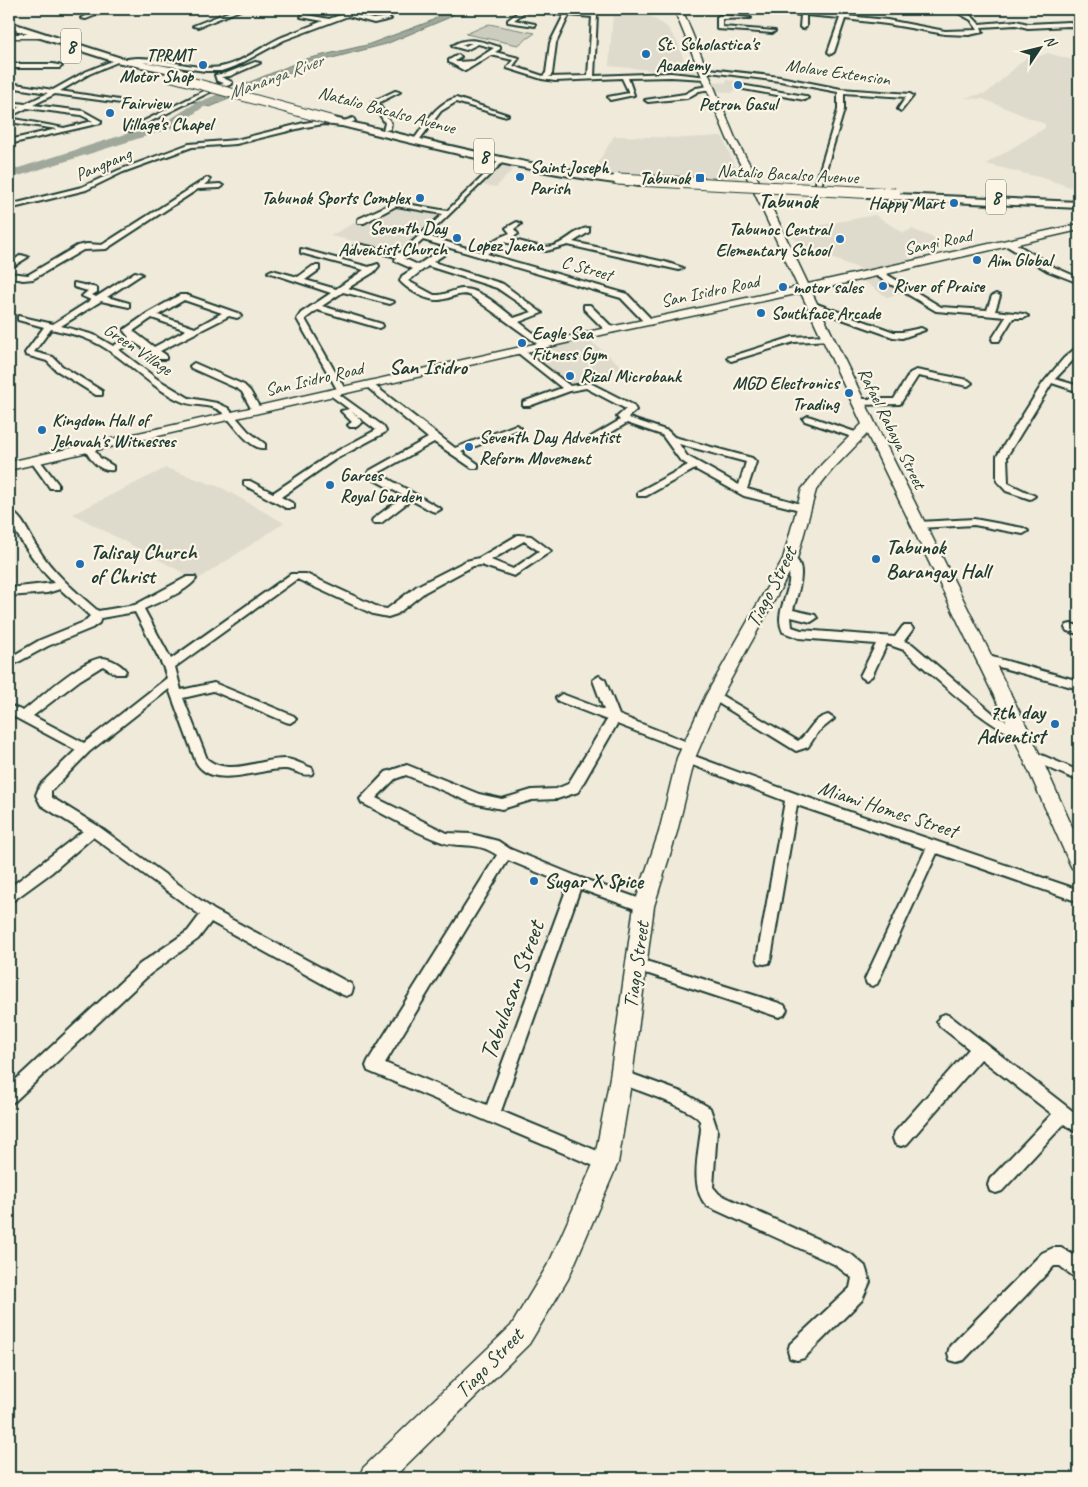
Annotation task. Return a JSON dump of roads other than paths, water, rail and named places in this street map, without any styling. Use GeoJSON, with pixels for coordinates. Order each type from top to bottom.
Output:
{"type":"FeatureCollection","features":[{"type":"Feature","properties":{"kind":"main road","name":"Natalio Bacalso Avenue"},"geometry":{"type":"LineString","coordinates":[[9,25],[126,62],[148,71],[502,160],[602,177],[1079,205]]}},
{"type":"Feature","properties":{"kind":"main road","name":"Natalio Bacalso Avenue"},"geometry":{"type":"LineString","coordinates":[[126,62],[181,72],[342,120],[602,177],[914,195],[1079,201]]}},
{"type":"Feature","properties":{"kind":"main road","name":"Natalio Bacalso Avenue"},"geometry":{"type":"LineString","coordinates":[[756,187],[818,186],[914,195]]}},
{"type":"Feature","properties":{"kind":"street"},"geometry":{"type":"LineString","coordinates":[[84,18],[108,9]]}},
{"type":"Feature","properties":{"kind":"street"},"geometry":{"type":"LineString","coordinates":[[196,26],[240,9]]}},
{"type":"Feature","properties":{"kind":"street"},"geometry":{"type":"LineString","coordinates":[[310,9],[303,16],[329,21]]}},
{"type":"Feature","properties":{"kind":"street"},"geometry":{"type":"LineString","coordinates":[[217,73],[282,39],[346,13],[361,9]]}},
{"type":"Feature","properties":{"kind":"street"},"geometry":{"type":"LineString","coordinates":[[533,25],[510,21],[525,9],[595,16],[591,78]]}},
{"type":"Feature","properties":{"kind":"street","name":"Rafael Rabaya Street"},"geometry":{"type":"LineString","coordinates":[[678,9],[731,138],[858,402],[864,431],[919,525],[1021,732],[1079,862]]}},
{"type":"Feature","properties":{"kind":"street"},"geometry":{"type":"LineString","coordinates":[[748,20],[749,9],[762,9],[889,22],[924,30],[944,32],[981,31],[973,19],[954,9]]}},
{"type":"Feature","properties":{"kind":"street"},"geometry":{"type":"LineString","coordinates":[[818,15],[819,9]]}},
{"type":"Feature","properties":{"kind":"street"},"geometry":{"type":"LineString","coordinates":[[830,52],[843,18],[849,9]]}},
{"type":"Feature","properties":{"kind":"street"},"geometry":{"type":"LineString","coordinates":[[346,13],[374,21],[388,19]]}},
{"type":"Feature","properties":{"kind":"street"},"geometry":{"type":"LineString","coordinates":[[544,78],[549,74],[552,43],[567,14]]}},
{"type":"Feature","properties":{"kind":"street"},"geometry":{"type":"LineString","coordinates":[[803,27],[804,14]]}},
{"type":"Feature","properties":{"kind":"street"},"geometry":{"type":"LineString","coordinates":[[772,31],[723,29],[720,28],[720,21],[748,20],[773,24]]}},
{"type":"Feature","properties":{"kind":"street"},"geometry":{"type":"LineString","coordinates":[[979,26],[1016,23],[1028,26],[1069,24],[1079,26]]}},
{"type":"Feature","properties":{"kind":"street"},"geometry":{"type":"LineString","coordinates":[[9,36],[40,36]]}},
{"type":"Feature","properties":{"kind":"street"},"geometry":{"type":"LineString","coordinates":[[458,57],[451,61],[456,64],[475,63],[498,48],[478,42]]}},
{"type":"Feature","properties":{"kind":"street","name":"Molave Extension"},"geometry":{"type":"LineString","coordinates":[[492,53],[516,59],[509,68],[544,78],[745,73],[841,91],[910,96],[900,109]]}},
{"type":"Feature","properties":{"kind":"street"},"geometry":{"type":"LineString","coordinates":[[9,115],[94,73],[99,68],[126,62],[156,61],[228,75],[257,63]]}},
{"type":"Feature","properties":{"kind":"street"},"geometry":{"type":"LineString","coordinates":[[9,66],[23,67],[38,64],[59,66]]}},
{"type":"Feature","properties":{"kind":"street"},"geometry":{"type":"LineString","coordinates":[[129,130],[200,95],[230,83],[219,80],[217,73]]}},
{"type":"Feature","properties":{"kind":"street"},"geometry":{"type":"LineString","coordinates":[[610,98],[632,94],[624,76]]}},
{"type":"Feature","properties":{"kind":"street"},"geometry":{"type":"LineString","coordinates":[[804,106],[807,84]]}},
{"type":"Feature","properties":{"kind":"street"},"geometry":{"type":"LineString","coordinates":[[9,85],[119,102]]}},
{"type":"Feature","properties":{"kind":"street"},"geometry":{"type":"LineString","coordinates":[[740,87],[804,98]]}},
{"type":"Feature","properties":{"kind":"street"},"geometry":{"type":"LineString","coordinates":[[648,100],[685,96],[698,89],[709,88]]}},
{"type":"Feature","properties":{"kind":"street"},"geometry":{"type":"LineString","coordinates":[[818,186],[841,110],[841,91]]}},
{"type":"Feature","properties":{"kind":"street"},"geometry":{"type":"LineString","coordinates":[[385,130],[388,128],[388,123],[375,102],[398,92]]}},
{"type":"Feature","properties":{"kind":"street"},"geometry":{"type":"LineString","coordinates":[[418,138],[436,112],[449,101],[456,100],[506,116]]}},
{"type":"Feature","properties":{"kind":"street"},"geometry":{"type":"LineString","coordinates":[[97,108],[111,102]]}},
{"type":"Feature","properties":{"kind":"street"},"geometry":{"type":"LineString","coordinates":[[9,104],[83,113],[99,122],[9,142]]}},
{"type":"Feature","properties":{"kind":"street"},"geometry":{"type":"LineString","coordinates":[[83,113],[90,110]]}},
{"type":"Feature","properties":{"kind":"street"},"geometry":{"type":"LineString","coordinates":[[9,120],[70,129]]}},
{"type":"Feature","properties":{"kind":"street","name":"Pangpang"},"geometry":{"type":"LineString","coordinates":[[9,207],[84,189],[133,166],[191,145],[236,142],[317,123],[342,120]]}},
{"type":"Feature","properties":{"kind":"street"},"geometry":{"type":"LineString","coordinates":[[9,137],[24,139]]}},
{"type":"Feature","properties":{"kind":"street"},"geometry":{"type":"LineString","coordinates":[[418,268],[398,259],[449,213],[502,160]]}},
{"type":"Feature","properties":{"kind":"street"},"geometry":{"type":"LineString","coordinates":[[9,275],[23,278],[30,277],[80,248],[87,246],[103,247],[207,180]]}},
{"type":"Feature","properties":{"kind":"street"},"geometry":{"type":"LineString","coordinates":[[196,187],[220,186]]}},
{"type":"Feature","properties":{"kind":"street"},"geometry":{"type":"LineString","coordinates":[[361,221],[395,204],[449,213]]}},
{"type":"Feature","properties":{"kind":"street"},"geometry":{"type":"LineString","coordinates":[[481,255],[514,234],[510,228],[517,224]]}},
{"type":"Feature","properties":{"kind":"street","name":"Sangi Road"},"geometry":{"type":"LineString","coordinates":[[804,288],[1010,244],[1079,227]]}},
{"type":"Feature","properties":{"kind":"street"},"geometry":{"type":"LineString","coordinates":[[504,240],[544,250],[569,242],[586,230]]}},
{"type":"Feature","properties":{"kind":"street","name":"C Street"},"geometry":{"type":"LineString","coordinates":[[421,238],[624,296],[649,322]]}},
{"type":"Feature","properties":{"kind":"street"},"geometry":{"type":"LineString","coordinates":[[569,242],[612,254],[636,257],[679,268]]}},
{"type":"Feature","properties":{"kind":"street"},"geometry":{"type":"LineString","coordinates":[[1010,244],[1051,269],[1079,281]]}},
{"type":"Feature","properties":{"kind":"street"},"geometry":{"type":"LineString","coordinates":[[358,246],[401,256]]}},
{"type":"Feature","properties":{"kind":"street"},"geometry":{"type":"LineString","coordinates":[[304,251],[373,268],[304,315],[301,319],[334,393],[358,422],[353,425]]}},
{"type":"Feature","properties":{"kind":"street"},"geometry":{"type":"LineString","coordinates":[[442,252],[405,278],[406,283],[432,297],[438,298],[469,292],[545,345]]}},
{"type":"Feature","properties":{"kind":"street"},"geometry":{"type":"LineString","coordinates":[[9,267],[24,257]]}},
{"type":"Feature","properties":{"kind":"street"},"geometry":{"type":"LineString","coordinates":[[427,262],[500,286],[537,311],[536,314],[512,322]]}},
{"type":"Feature","properties":{"kind":"street"},"geometry":{"type":"LineString","coordinates":[[300,280],[316,268]]}},
{"type":"Feature","properties":{"kind":"street"},"geometry":{"type":"LineString","coordinates":[[272,272],[390,302]]}},
{"type":"Feature","properties":{"kind":"street"},"geometry":{"type":"LineString","coordinates":[[878,273],[939,309],[1024,316]]}},
{"type":"Feature","properties":{"kind":"street"},"geometry":{"type":"LineString","coordinates":[[99,392],[59,368],[50,359],[29,353],[52,325],[138,274]]}},
{"type":"Feature","properties":{"kind":"street"},"geometry":{"type":"LineString","coordinates":[[77,284],[94,290],[86,296],[126,305]]}},
{"type":"Feature","properties":{"kind":"street","name":"San Isidro Road"},"geometry":{"type":"LineString","coordinates":[[9,466],[804,288]]}},
{"type":"Feature","properties":{"kind":"street"},"geometry":{"type":"LineString","coordinates":[[990,313],[996,296]]}},
{"type":"Feature","properties":{"kind":"street"},"geometry":{"type":"LineString","coordinates":[[163,357],[134,338],[128,331],[151,315],[183,297],[237,316]]}},
{"type":"Feature","properties":{"kind":"street"},"geometry":{"type":"LineString","coordinates":[[811,305],[894,334],[902,335],[921,330]]}},
{"type":"Feature","properties":{"kind":"street"},"geometry":{"type":"LineString","coordinates":[[316,307],[379,326]]}},
{"type":"Feature","properties":{"kind":"street"},"geometry":{"type":"LineString","coordinates":[[586,307],[610,330]]}},
{"type":"Feature","properties":{"kind":"street"},"geometry":{"type":"LineString","coordinates":[[151,315],[196,331],[228,313]]}},
{"type":"Feature","properties":{"kind":"street"},"geometry":{"type":"LineString","coordinates":[[996,339],[1011,315]]}},
{"type":"Feature","properties":{"kind":"street","name":"Green Village"},"geometry":{"type":"LineString","coordinates":[[21,318],[91,337],[113,350],[154,381],[186,400],[214,405],[232,416]]}},
{"type":"Feature","properties":{"kind":"street"},"geometry":{"type":"LineString","coordinates":[[154,351],[193,330]]}},
{"type":"Feature","properties":{"kind":"street"},"geometry":{"type":"LineString","coordinates":[[113,350],[134,338]]}},
{"type":"Feature","properties":{"kind":"street"},"geometry":{"type":"LineString","coordinates":[[730,358],[794,340],[827,338]]}},
{"type":"Feature","properties":{"kind":"street"},"geometry":{"type":"LineString","coordinates":[[1030,496],[1004,485],[1002,481],[1004,467],[1002,456],[1050,380],[1068,358],[1079,350]]}},
{"type":"Feature","properties":{"kind":"street"},"geometry":{"type":"LineString","coordinates":[[521,351],[568,388]]}},
{"type":"Feature","properties":{"kind":"street"},"geometry":{"type":"LineString","coordinates":[[1068,358],[1079,362]]}},
{"type":"Feature","properties":{"kind":"street"},"geometry":{"type":"LineString","coordinates":[[194,366],[246,391],[256,410]]}},
{"type":"Feature","properties":{"kind":"street"},"geometry":{"type":"LineString","coordinates":[[858,402],[897,402],[912,375],[916,373],[968,383]]}},
{"type":"Feature","properties":{"kind":"street"},"geometry":{"type":"LineString","coordinates":[[1050,380],[1079,389]]}},
{"type":"Feature","properties":{"kind":"street"},"geometry":{"type":"LineString","coordinates":[[370,385],[434,438],[475,466]]}},
{"type":"Feature","properties":{"kind":"street"},"geometry":{"type":"LineString","coordinates":[[526,404],[568,388],[587,385],[630,407],[631,410],[622,417],[626,420],[665,433],[671,438],[682,458],[694,465],[753,496],[804,508]]}},
{"type":"Feature","properties":{"kind":"street"},"geometry":{"type":"LineString","coordinates":[[274,497],[331,458],[381,431],[380,428],[334,393]]}},
{"type":"Feature","properties":{"kind":"street"},"geometry":{"type":"LineString","coordinates":[[232,416],[245,433],[262,446]]}},
{"type":"Feature","properties":{"kind":"street"},"geometry":{"type":"LineString","coordinates":[[808,419],[864,431]]}},
{"type":"Feature","properties":{"kind":"street"},"geometry":{"type":"LineString","coordinates":[[594,439],[626,420]]}},
{"type":"Feature","properties":{"kind":"street"},"geometry":{"type":"LineString","coordinates":[[454,452],[516,428]]}},
{"type":"Feature","properties":{"kind":"street","name":"Tiago Street"},"geometry":{"type":"LineString","coordinates":[[373,1478],[520,1335],[559,1270],[606,1162],[621,1077],[644,906],[668,832],[689,753],[714,695],[790,559],[810,489],[827,467],[864,431]]}},
{"type":"Feature","properties":{"kind":"street"},"geometry":{"type":"LineString","coordinates":[[434,438],[372,473],[375,478],[436,509]]}},
{"type":"Feature","properties":{"kind":"street"},"geometry":{"type":"LineString","coordinates":[[671,438],[749,460],[751,462],[742,490]]}},
{"type":"Feature","properties":{"kind":"street"},"geometry":{"type":"LineString","coordinates":[[89,448],[96,460],[110,468]]}},
{"type":"Feature","properties":{"kind":"street"},"geometry":{"type":"LineString","coordinates":[[35,460],[54,486]]}},
{"type":"Feature","properties":{"kind":"street"},"geometry":{"type":"LineString","coordinates":[[642,494],[694,465]]}},
{"type":"Feature","properties":{"kind":"street"},"geometry":{"type":"LineString","coordinates":[[247,483],[290,506]]}},
{"type":"Feature","properties":{"kind":"street"},"geometry":{"type":"LineString","coordinates":[[377,521],[410,496]]}},
{"type":"Feature","properties":{"kind":"street"},"geometry":{"type":"LineString","coordinates":[[9,514],[20,525],[39,558],[61,585],[96,615]]}},
{"type":"Feature","properties":{"kind":"street"},"geometry":{"type":"LineString","coordinates":[[919,525],[974,522],[1023,531]]}},
{"type":"Feature","properties":{"kind":"street"},"geometry":{"type":"LineString","coordinates":[[346,989],[209,914],[93,830],[46,801],[43,795],[45,789],[85,749],[171,672],[295,576],[302,576],[377,611],[388,613],[421,589],[470,563],[482,561],[522,537],[527,538],[546,550],[514,573],[482,561]]}},
{"type":"Feature","properties":{"kind":"street"},"geometry":{"type":"LineString","coordinates":[[790,559],[795,566],[797,576],[788,613],[787,629],[793,632],[835,637],[897,642],[908,647],[992,719],[1021,732]]}},
{"type":"Feature","properties":{"kind":"street"},"geometry":{"type":"LineString","coordinates":[[96,615],[138,608],[179,587],[190,579]]}},
{"type":"Feature","properties":{"kind":"street"},"geometry":{"type":"LineString","coordinates":[[9,592],[47,589],[61,585]]}},
{"type":"Feature","properties":{"kind":"street"},"geometry":{"type":"LineString","coordinates":[[138,608],[171,672],[176,695],[202,762],[208,767],[225,773],[286,764],[307,771]]}},
{"type":"Feature","properties":{"kind":"street"},"geometry":{"type":"LineString","coordinates":[[788,613],[811,618]]}},
{"type":"Feature","properties":{"kind":"street"},"geometry":{"type":"LineString","coordinates":[[9,663],[44,643],[88,625],[95,620],[96,615]]}},
{"type":"Feature","properties":{"kind":"street"},"geometry":{"type":"LineString","coordinates":[[897,642],[907,629]]}},
{"type":"Feature","properties":{"kind":"street"},"geometry":{"type":"LineString","coordinates":[[866,676],[882,640]]}},
{"type":"Feature","properties":{"kind":"street"},"geometry":{"type":"LineString","coordinates":[[985,659],[1079,685]]}},
{"type":"Feature","properties":{"kind":"street"},"geometry":{"type":"LineString","coordinates":[[24,717],[88,668],[99,662],[106,663],[120,671]]}},
{"type":"Feature","properties":{"kind":"street"},"geometry":{"type":"LineString","coordinates":[[599,680],[614,719],[573,788],[565,792],[532,795],[502,804],[477,799],[407,770],[400,770],[394,772],[367,799],[445,838],[471,839],[493,845],[505,853],[576,882],[644,906]]}},
{"type":"Feature","properties":{"kind":"street"},"geometry":{"type":"LineString","coordinates":[[176,695],[205,687],[214,687],[290,719]]}},
{"type":"Feature","properties":{"kind":"street"},"geometry":{"type":"LineString","coordinates":[[714,695],[796,746],[804,744],[818,723],[828,720]]}},
{"type":"Feature","properties":{"kind":"street","name":"Miami Homes Street"},"geometry":{"type":"LineString","coordinates":[[562,698],[792,798],[1079,896]]}},
{"type":"Feature","properties":{"kind":"street"},"geometry":{"type":"LineString","coordinates":[[9,709],[85,749]]}},
{"type":"Feature","properties":{"kind":"street"},"geometry":{"type":"LineString","coordinates":[[1030,755],[1079,776]]}},
{"type":"Feature","properties":{"kind":"street"},"geometry":{"type":"LineString","coordinates":[[764,958],[792,798]]}},
{"type":"Feature","properties":{"kind":"street"},"geometry":{"type":"LineString","coordinates":[[9,896],[46,869],[93,830]]}},
{"type":"Feature","properties":{"kind":"street"},"geometry":{"type":"LineString","coordinates":[[872,978],[934,846]]}},
{"type":"Feature","properties":{"kind":"street"},"geometry":{"type":"LineString","coordinates":[[505,853],[374,1066],[606,1162]]}},
{"type":"Feature","properties":{"kind":"street","name":"Tabulasan Street"},"geometry":{"type":"LineString","coordinates":[[491,1115],[576,882]]}},
{"type":"Feature","properties":{"kind":"street"},"geometry":{"type":"LineString","coordinates":[[9,1096],[145,969],[193,935],[209,914]]}},
{"type":"Feature","properties":{"kind":"street"},"geometry":{"type":"LineString","coordinates":[[635,967],[650,968],[779,1010]]}},
{"type":"Feature","properties":{"kind":"street"},"geometry":{"type":"LineString","coordinates":[[945,1021],[1079,1126]]}},
{"type":"Feature","properties":{"kind":"street"},"geometry":{"type":"LineString","coordinates":[[901,1138],[980,1048]]}},
{"type":"Feature","properties":{"kind":"street"},"geometry":{"type":"LineString","coordinates":[[621,1077],[693,1106],[704,1114],[708,1121],[709,1129],[705,1187],[713,1200],[840,1258],[859,1272],[862,1279],[861,1287],[856,1294],[797,1351]]}},
{"type":"Feature","properties":{"kind":"street"},"geometry":{"type":"LineString","coordinates":[[996,1185],[1064,1113]]}},
{"type":"Feature","properties":{"kind":"street"},"geometry":{"type":"LineString","coordinates":[[957,1353],[1048,1259],[1062,1256],[1079,1270]]}},
{"type":"Feature","properties":{"kind":"water"},"geometry":{"type":"Polygon","coordinates":[[[450,9],[461,9],[448,18],[386,44],[313,63],[210,107],[194,103],[204,101],[306,59],[367,45],[431,21],[450,9]]]}},
{"type":"Feature","properties":{"kind":"waterway","name":"Mananga River"},"geometry":{"type":"LineString","coordinates":[[9,175],[171,124],[198,106],[231,92]]}},
{"type":"Feature","properties":{"kind":"place","name":"St. Scholastica's Academy"},"geometry":{"type":"Point","coordinates":[646,54]}},
{"type":"Feature","properties":{"kind":"place","name":"TPRMT Motor Shop"},"geometry":{"type":"Point","coordinates":[203,65]}},
{"type":"Feature","properties":{"kind":"place","name":"Petron Gasul"},"geometry":{"type":"Point","coordinates":[738,85]}},
{"type":"Feature","properties":{"kind":"place","name":"Fairview Village's Chapel"},"geometry":{"type":"Point","coordinates":[110,113]}},
{"type":"Feature","properties":{"kind":"place","name":"Saint Joseph Parish"},"geometry":{"type":"Point","coordinates":[520,177]}},
{"type":"Feature","properties":{"kind":"place","name":"Tabunok"},"geometry":{"type":"Point","coordinates":[700,178]}},
{"type":"Feature","properties":{"kind":"place","name":"Tabunok Sports Complex"},"geometry":{"type":"Point","coordinates":[420,198]}},
{"type":"Feature","properties":{"kind":"place","name":"Happy Mart"},"geometry":{"type":"Point","coordinates":[954,203]}},
{"type":"Feature","properties":{"kind":"place","name":"Seventh Day Adventist Church"},"geometry":{"type":"Point","coordinates":[457,238]}},
{"type":"Feature","properties":{"kind":"place","name":"Tabunoc Central Elementary School"},"geometry":{"type":"Point","coordinates":[840,239]}},
{"type":"Feature","properties":{"kind":"place","name":"Aim Global"},"geometry":{"type":"Point","coordinates":[977,260]}},
{"type":"Feature","properties":{"kind":"place","name":"River of Praise"},"geometry":{"type":"Point","coordinates":[883,286]}},
{"type":"Feature","properties":{"kind":"place","name":"motor sales"},"geometry":{"type":"Point","coordinates":[783,287]}},
{"type":"Feature","properties":{"kind":"place","name":"Southface Arcade"},"geometry":{"type":"Point","coordinates":[761,313]}},
{"type":"Feature","properties":{"kind":"place","name":"Eagle Sea Fitness Gym"},"geometry":{"type":"Point","coordinates":[522,343]}},
{"type":"Feature","properties":{"kind":"place","name":"Rizal Microbank"},"geometry":{"type":"Point","coordinates":[570,376]}},
{"type":"Feature","properties":{"kind":"place","name":"MGD Electronics Trading"},"geometry":{"type":"Point","coordinates":[849,393]}},
{"type":"Feature","properties":{"kind":"place","name":"Kingdom Hall of Jehovah's Witnesses"},"geometry":{"type":"Point","coordinates":[42,430]}},
{"type":"Feature","properties":{"kind":"place","name":"Seventh Day Adventist Reform Movement"},"geometry":{"type":"Point","coordinates":[469,447]}},
{"type":"Feature","properties":{"kind":"place","name":"Garces Royal Garden"},"geometry":{"type":"Point","coordinates":[330,485]}},
{"type":"Feature","properties":{"kind":"place","name":"Tabunok Barangay Hall"},"geometry":{"type":"Point","coordinates":[876,559]}},
{"type":"Feature","properties":{"kind":"place","name":"Talisay Church of Christ"},"geometry":{"type":"Point","coordinates":[80,564]}},
{"type":"Feature","properties":{"kind":"place","name":"7th day Adventist"},"geometry":{"type":"Point","coordinates":[1055,724]}},
{"type":"Feature","properties":{"kind":"place","name":"Sugar X Spice"},"geometry":{"type":"Point","coordinates":[534,881]}},
{"type":"Feature","properties":{"kind":"district","name":"Tabunok"},"geometry":{"type":"Point","coordinates":[788,201]}},
{"type":"Feature","properties":{"kind":"district","name":"Lopez Jaena"},"geometry":{"type":"Point","coordinates":[505,244]}},
{"type":"Feature","properties":{"kind":"district","name":"San Isidro"},"geometry":{"type":"Point","coordinates":[428,367]}}]}
